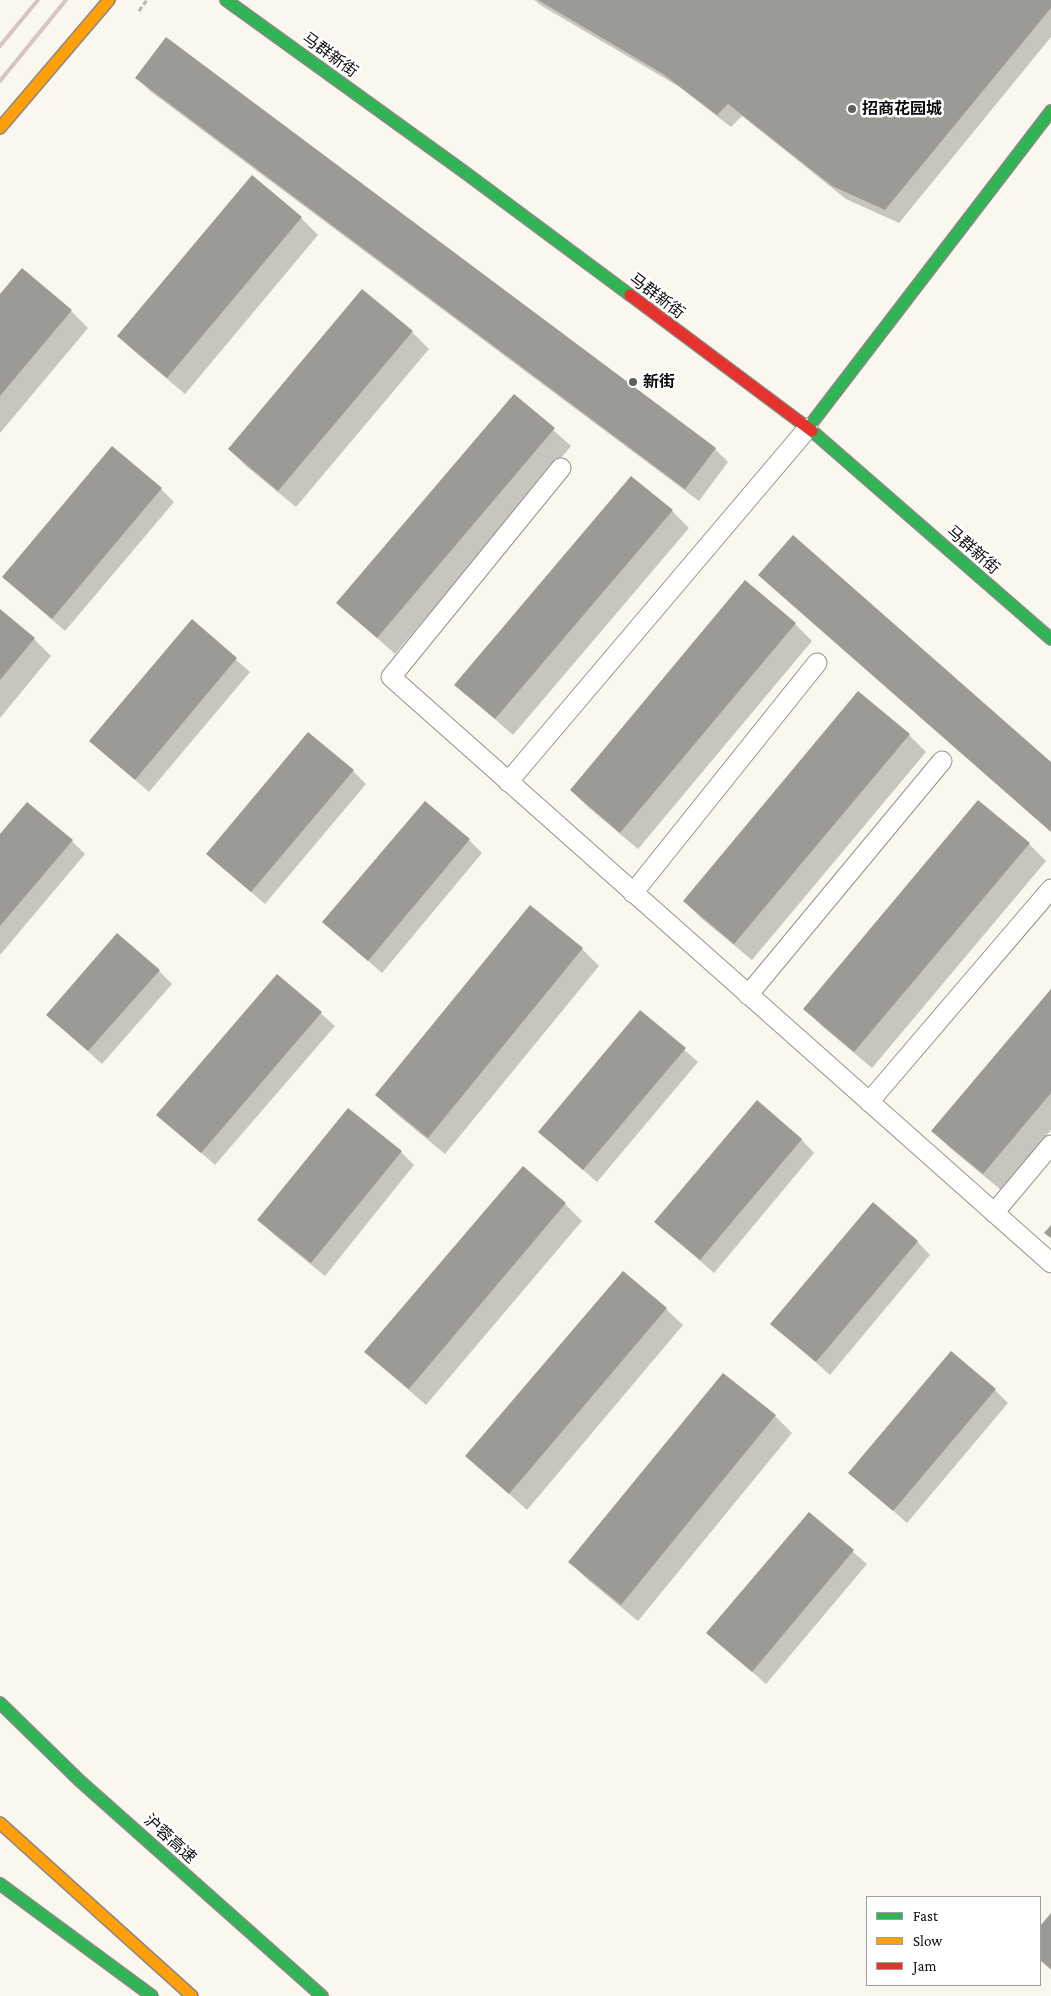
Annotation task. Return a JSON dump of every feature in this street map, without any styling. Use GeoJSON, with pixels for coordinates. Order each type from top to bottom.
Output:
{"type":"FeatureCollection","features":[{"type":"Feature","properties":{"kind":"main road"},"geometry":{"type":"LineString","coordinates":[[0,128],[109,0]]}},
{"type":"Feature","properties":{"kind":"main road","name":"马群新街"},"geometry":{"type":"LineString","coordinates":[[226,0],[471,177],[808,428],[1051,639]]}},
{"type":"Feature","properties":{"kind":"main road"},"geometry":{"type":"LineString","coordinates":[[808,428],[1051,111]]}},
{"type":"Feature","properties":{"kind":"main road","name":"沪蓉高速"},"geometry":{"type":"LineString","coordinates":[[0,1703],[80,1781],[322,1996]]}},
{"type":"Feature","properties":{"kind":"main road"},"geometry":{"type":"LineString","coordinates":[[0,1823],[192,1996]]}},
{"type":"Feature","properties":{"kind":"main road"},"geometry":{"type":"LineString","coordinates":[[0,1884],[152,1996]]}},
{"type":"Feature","properties":{"kind":"lane"},"geometry":{"type":"LineString","coordinates":[[508,782],[808,428]]}},
{"type":"Feature","properties":{"kind":"lane"},"geometry":{"type":"LineString","coordinates":[[561,468],[391,677],[1051,1263]]}},
{"type":"Feature","properties":{"kind":"lane"},"geometry":{"type":"LineString","coordinates":[[633,893],[817,663]]}},
{"type":"Feature","properties":{"kind":"lane"},"geometry":{"type":"LineString","coordinates":[[748,995],[942,762]]}},
{"type":"Feature","properties":{"kind":"lane"},"geometry":{"type":"LineString","coordinates":[[869,1102],[1051,889]]}},
{"type":"Feature","properties":{"kind":"lane"},"geometry":{"type":"LineString","coordinates":[[994,1213],[1051,1145]]}},
{"type":"Feature","properties":{"kind":"building","name":"招商花园城"},"geometry":{"type":"Polygon","coordinates":[[[538,0],[1051,0],[1051,8],[885,210],[832,186],[728,104],[717,115],[663,74],[538,0]]]}},
{"type":"Feature","properties":{"kind":"building"},"geometry":{"type":"Polygon","coordinates":[[[166,37],[716,448],[685,489],[135,78],[166,37]]]}},
{"type":"Feature","properties":{"kind":"building"},"geometry":{"type":"Polygon","coordinates":[[[252,175],[302,217],[167,378],[117,336],[252,175]]]}},
{"type":"Feature","properties":{"kind":"building"},"geometry":{"type":"Polygon","coordinates":[[[22,268],[72,310],[0,396],[0,294],[22,268]]]}},
{"type":"Feature","properties":{"kind":"building"},"geometry":{"type":"Polygon","coordinates":[[[362,289],[413,331],[278,491],[228,449],[362,289]]]}},
{"type":"Feature","properties":{"kind":"building"},"geometry":{"type":"Polygon","coordinates":[[[514,394],[555,428],[377,638],[336,603],[514,394]]]}},
{"type":"Feature","properties":{"kind":"building"},"geometry":{"type":"Polygon","coordinates":[[[112,446],[162,488],[52,619],[2,577],[112,446]]]}},
{"type":"Feature","properties":{"kind":"building"},"geometry":{"type":"Polygon","coordinates":[[[631,476],[673,510],[495,719],[454,685],[631,476]]]}},
{"type":"Feature","properties":{"kind":"building"},"geometry":{"type":"Polygon","coordinates":[[[793,535],[1051,762],[1051,832],[758,575],[793,535]]]}},
{"type":"Feature","properties":{"kind":"building"},"geometry":{"type":"Polygon","coordinates":[[[745,580],[796,623],[620,833],[570,790],[745,580]]]}},
{"type":"Feature","properties":{"kind":"building"},"geometry":{"type":"Polygon","coordinates":[[[0,609],[35,638],[0,680],[0,609]]]}},
{"type":"Feature","properties":{"kind":"building"},"geometry":{"type":"Polygon","coordinates":[[[192,619],[237,658],[135,780],[89,741],[192,619]]]}},
{"type":"Feature","properties":{"kind":"building"},"geometry":{"type":"Polygon","coordinates":[[[858,691],[910,734],[734,944],[683,901],[858,691]]]}},
{"type":"Feature","properties":{"kind":"building"},"geometry":{"type":"Polygon","coordinates":[[[308,732],[354,770],[251,892],[206,854],[308,732]]]}},
{"type":"Feature","properties":{"kind":"building"},"geometry":{"type":"Polygon","coordinates":[[[978,800],[1030,843],[854,1052],[803,1009],[978,800]]]}},
{"type":"Feature","properties":{"kind":"building"},"geometry":{"type":"Polygon","coordinates":[[[425,801],[470,839],[368,961],[322,922],[425,801]]]}},
{"type":"Feature","properties":{"kind":"building"},"geometry":{"type":"Polygon","coordinates":[[[27,802],[73,840],[0,926],[0,834],[27,802]]]}},
{"type":"Feature","properties":{"kind":"building"},"geometry":{"type":"Polygon","coordinates":[[[530,905],[583,948],[428,1138],[375,1095],[530,905]]]}},
{"type":"Feature","properties":{"kind":"building"},"geometry":{"type":"Polygon","coordinates":[[[117,933],[160,970],[88,1051],[46,1015],[117,933]]]}},
{"type":"Feature","properties":{"kind":"building"},"geometry":{"type":"Polygon","coordinates":[[[277,974],[322,1012],[201,1153],[156,1115],[277,974]]]}},
{"type":"Feature","properties":{"kind":"building"},"geometry":{"type":"Polygon","coordinates":[[[1051,989],[1051,1093],[983,1174],[931,1131],[1051,989]]]}},
{"type":"Feature","properties":{"kind":"building"},"geometry":{"type":"Polygon","coordinates":[[[640,1010],[686,1048],[583,1170],[538,1132],[640,1010]]]}},
{"type":"Feature","properties":{"kind":"building"},"geometry":{"type":"Polygon","coordinates":[[[757,1100],[802,1139],[700,1260],[654,1222],[757,1100]]]}},
{"type":"Feature","properties":{"kind":"building"},"geometry":{"type":"Polygon","coordinates":[[[348,1108],[402,1151],[311,1263],[257,1220],[348,1108]]]}},
{"type":"Feature","properties":{"kind":"building"},"geometry":{"type":"Polygon","coordinates":[[[523,1166],[566,1203],[409,1389],[364,1352],[523,1166]]]}},
{"type":"Feature","properties":{"kind":"building"},"geometry":{"type":"Polygon","coordinates":[[[873,1202],[918,1241],[816,1362],[770,1324],[873,1202]]]}},
{"type":"Feature","properties":{"kind":"building"},"geometry":{"type":"Polygon","coordinates":[[[1051,1225],[1051,1238],[1044,1233],[1051,1225]]]}},
{"type":"Feature","properties":{"kind":"building"},"geometry":{"type":"Polygon","coordinates":[[[623,1271],[667,1308],[509,1494],[465,1456],[623,1271]]]}},
{"type":"Feature","properties":{"kind":"building"},"geometry":{"type":"Polygon","coordinates":[[[951,1351],[996,1389],[893,1511],[848,1473],[951,1351]]]}},
{"type":"Feature","properties":{"kind":"building"},"geometry":{"type":"Polygon","coordinates":[[[723,1373],[776,1415],[621,1605],[568,1562],[723,1373]]]}},
{"type":"Feature","properties":{"kind":"building"},"geometry":{"type":"Polygon","coordinates":[[[809,1512],[854,1550],[752,1672],[706,1633],[809,1512]]]}},
{"type":"Feature","properties":{"kind":"building"},"geometry":{"type":"Polygon","coordinates":[[[1051,1913],[1051,1969],[1041,1961],[1041,1925],[1051,1913]]]}},
{"type":"Feature","properties":{"kind":"railway"},"geometry":{"type":"LineString","coordinates":[[0,46],[38,0]]}},
{"type":"Feature","properties":{"kind":"railway"},"geometry":{"type":"LineString","coordinates":[[0,81],[66,0]]}},
{"type":"Feature","properties":{"kind":"traffic: fast"},"geometry":{"type":"LineString","coordinates":[[226,0],[463,171],[630,295]]}},
{"type":"Feature","properties":{"kind":"traffic: fast"},"geometry":{"type":"LineString","coordinates":[[808,428],[1051,111]]}},
{"type":"Feature","properties":{"kind":"traffic: fast"},"geometry":{"type":"LineString","coordinates":[[812,431],[1051,639]]}},
{"type":"Feature","properties":{"kind":"traffic: fast"},"geometry":{"type":"LineString","coordinates":[[0,1703],[80,1781],[322,1996]]}},
{"type":"Feature","properties":{"kind":"traffic: fast"},"geometry":{"type":"LineString","coordinates":[[0,1884],[152,1996]]}},
{"type":"Feature","properties":{"kind":"traffic: slow"},"geometry":{"type":"LineString","coordinates":[[0,128],[109,0]]}},
{"type":"Feature","properties":{"kind":"traffic: slow"},"geometry":{"type":"LineString","coordinates":[[0,1823],[192,1996]]}},
{"type":"Feature","properties":{"kind":"traffic: jam"},"geometry":{"type":"LineString","coordinates":[[630,295],[812,431]]}},
{"type":"Feature","properties":{"kind":"place","name":"招商花园城"},"geometry":{"type":"Point","coordinates":[852,109]}},
{"type":"Feature","properties":{"kind":"place","name":"新街"},"geometry":{"type":"Point","coordinates":[633,382]}}]}
